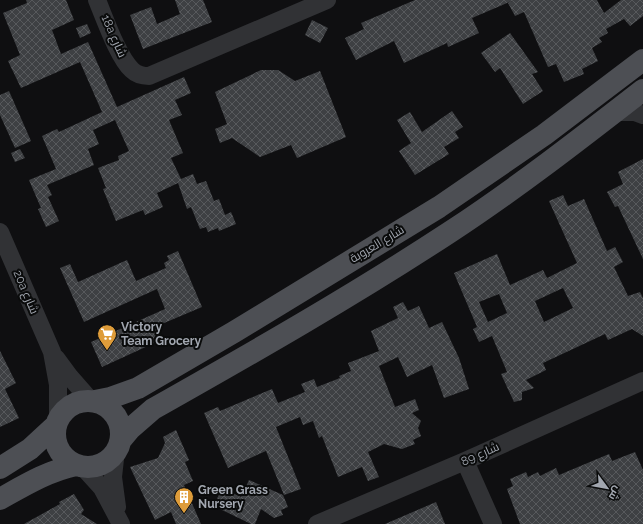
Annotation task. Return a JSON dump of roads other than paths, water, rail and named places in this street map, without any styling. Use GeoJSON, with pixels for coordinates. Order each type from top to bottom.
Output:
{"type":"FeatureCollection","features":[{"type":"Feature","properties":{"kind":"main road","name":"شارع العروبة"},"geometry":{"type":"LineString","coordinates":[[93,401],[110,398],[138,388],[234,332],[439,207],[544,135],[643,60]]}},
{"type":"Feature","properties":{"kind":"main road"},"geometry":{"type":"LineString","coordinates":[[0,499],[37,478],[63,468],[79,465],[92,466],[101,464],[110,458],[130,429],[154,409],[351,295],[444,236],[549,164],[643,90]]}},
{"type":"Feature","properties":{"kind":"main road"},"geometry":{"type":"LineString","coordinates":[[0,468],[30,449],[57,422],[72,404],[78,402],[93,401],[105,405],[113,412],[121,431],[118,446]]}},
{"type":"Feature","properties":{"kind":"main road"},"geometry":{"type":"LineString","coordinates":[[57,422],[55,434],[58,448],[68,460],[79,465]]}},
{"type":"Feature","properties":{"kind":"street","name":"18a شارع"},"geometry":{"type":"LineString","coordinates":[[97,0],[123,58],[132,70],[145,76],[158,74],[327,0]]}},
{"type":"Feature","properties":{"kind":"street"},"geometry":{"type":"LineString","coordinates":[[615,112],[635,112],[643,115]]}},
{"type":"Feature","properties":{"kind":"street","name":"20a شارع"},"geometry":{"type":"LineString","coordinates":[[0,232],[52,352],[70,377],[93,401]]}},
{"type":"Feature","properties":{"kind":"street","name":"20a شارع"},"geometry":{"type":"LineString","coordinates":[[52,352],[58,385],[57,422]]}},
{"type":"Feature","properties":{"kind":"street","name":"شارع 89"},"geometry":{"type":"LineString","coordinates":[[317,524],[465,461],[643,381]]}},
{"type":"Feature","properties":{"kind":"street"},"geometry":{"type":"LineString","coordinates":[[118,446],[113,477],[120,521]]}},
{"type":"Feature","properties":{"kind":"street"},"geometry":{"type":"LineString","coordinates":[[465,461],[493,524]]}},
{"type":"Feature","properties":{"kind":"street"},"geometry":{"type":"LineString","coordinates":[[79,465],[102,488],[120,521]]}},
{"type":"Feature","properties":{"kind":"place","name":"Victory Team Grocery"},"geometry":{"type":"Point","coordinates":[107,351]}},
{"type":"Feature","properties":{"kind":"place","name":"Green Grass Nursery"},"geometry":{"type":"Point","coordinates":[184,514]}}]}
